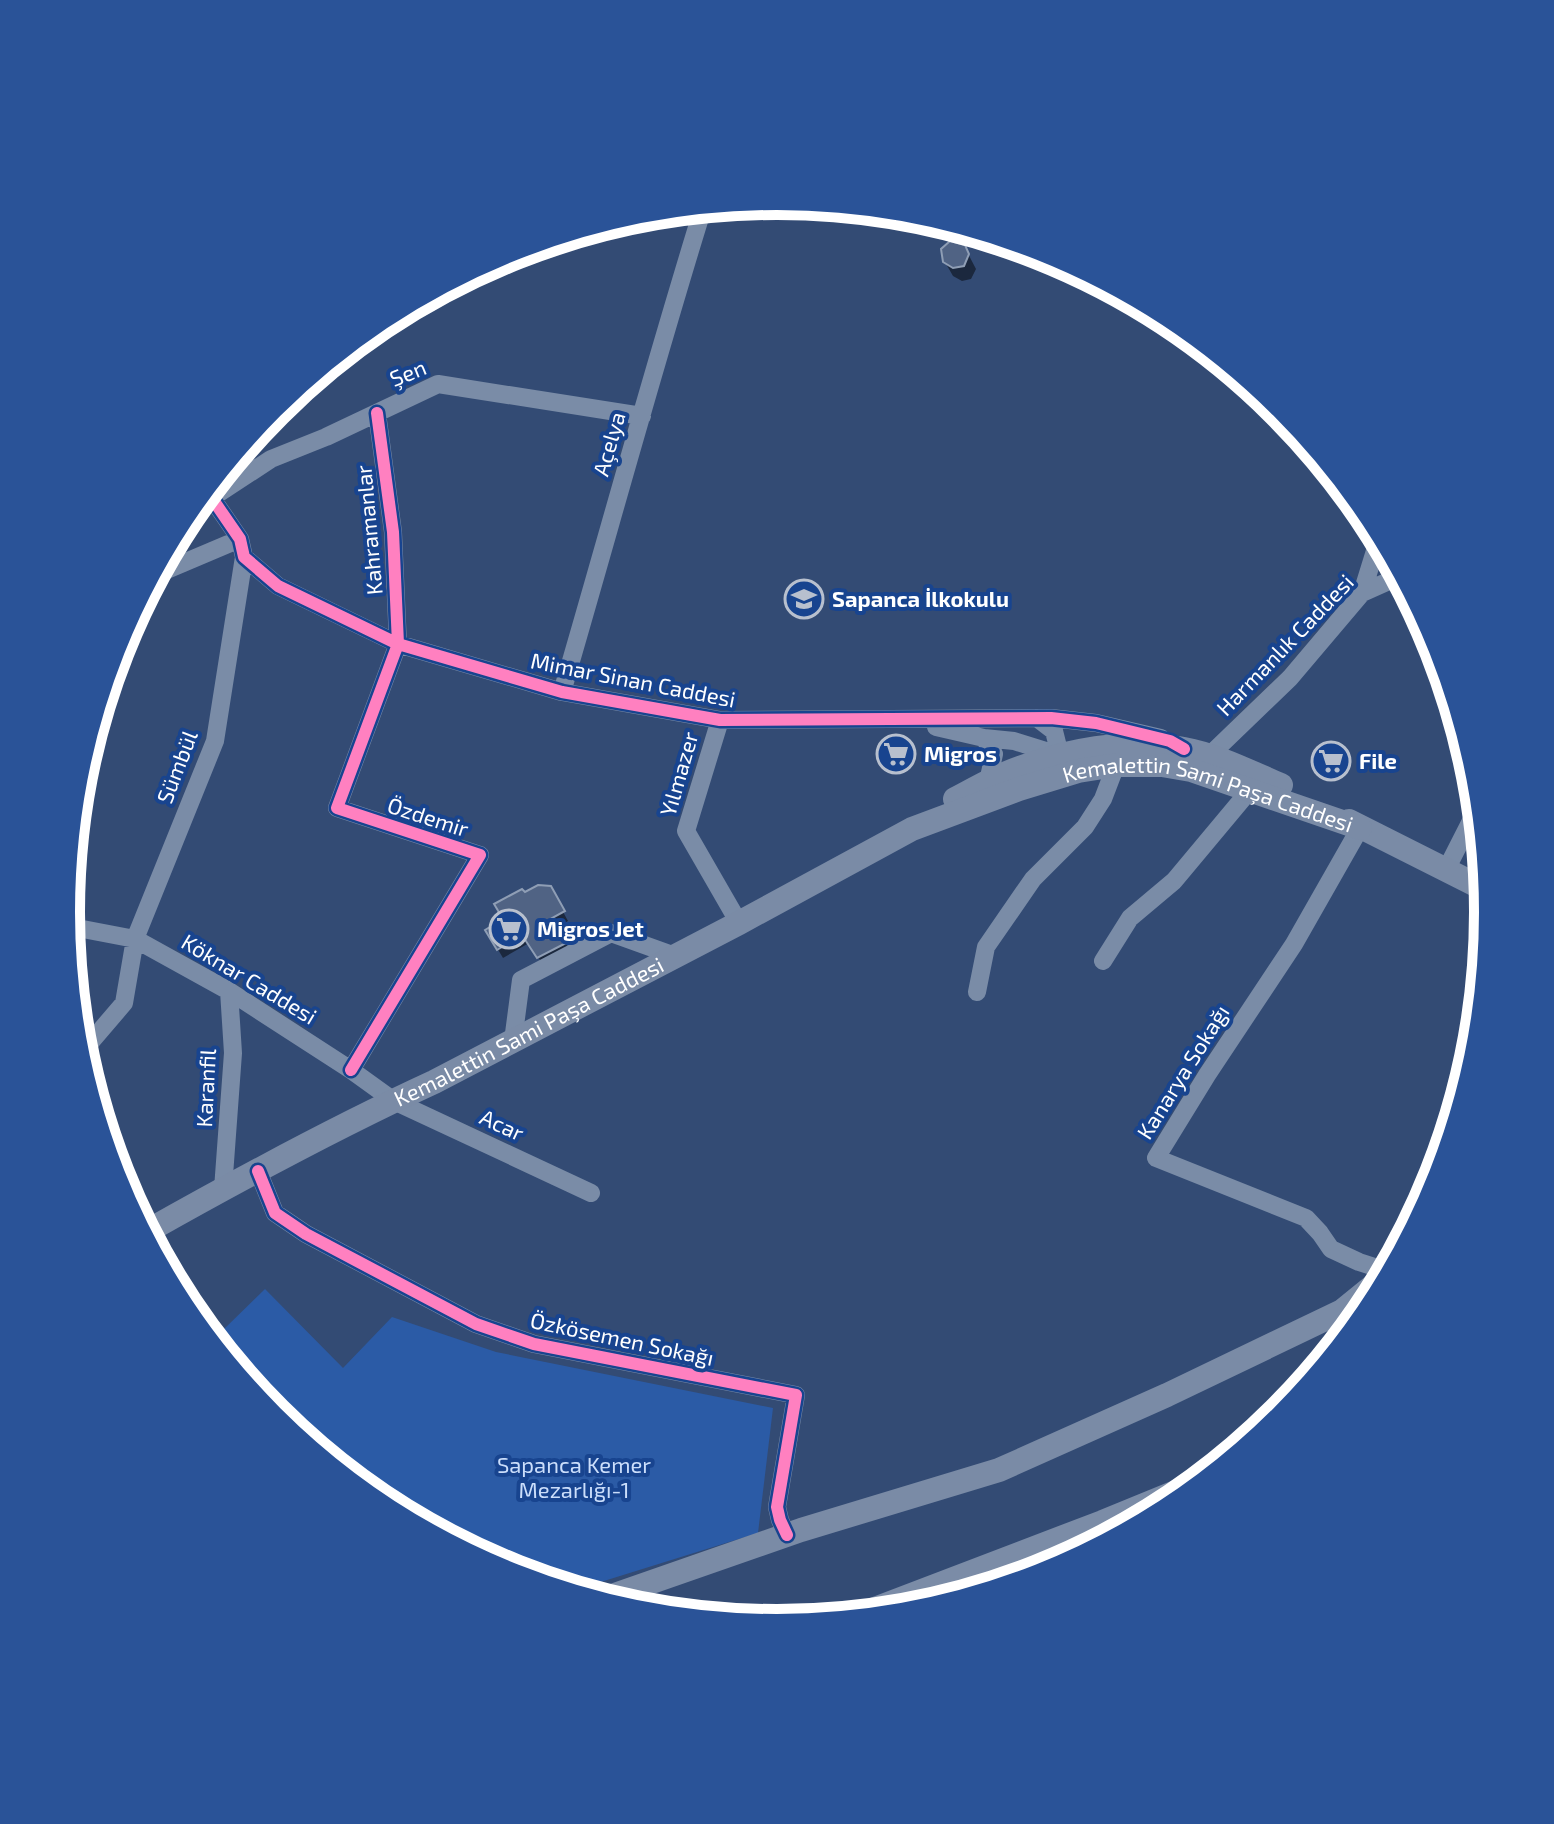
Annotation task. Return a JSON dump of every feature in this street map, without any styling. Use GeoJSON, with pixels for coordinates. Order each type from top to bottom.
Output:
{"type":"FeatureCollection","features":[{"type":"Feature","properties":{"kind":"highway"},"geometry":{"type":"LineString","coordinates":[[915,1595],[1133,1511]]}},
{"type":"Feature","properties":{"kind":"main road","name":"Kemalettin Sami Paşa Caddesi"},"geometry":{"type":"LineString","coordinates":[[912,829],[942,806],[1002,775],[1060,755],[1107,745],[1184,749],[1209,756],[1317,801],[1360,828]]}},
{"type":"Feature","properties":{"kind":"main road","name":"Kemalettin Sami Paşa Caddesi"},"geometry":{"type":"LineString","coordinates":[[156,1227],[739,923],[912,829],[1048,780],[1104,767],[1162,765],[1191,770],[1360,828]]}},
{"type":"Feature","properties":{"kind":"main road"},"geometry":{"type":"LineString","coordinates":[[1360,828],[1473,884]]}},
{"type":"Feature","properties":{"kind":"main road"},"geometry":{"type":"LineString","coordinates":[[624,1592],[787,1535],[999,1470],[1167,1395],[1342,1311],[1357,1299]]}},
{"type":"Feature","properties":{"kind":"street","name":"Açelya"},"geometry":{"type":"LineString","coordinates":[[562,692],[699,220]]}},
{"type":"Feature","properties":{"kind":"street","name":"Şen"},"geometry":{"type":"LineString","coordinates":[[227,484],[271,459],[326,437],[438,384],[642,416]]}},
{"type":"Feature","properties":{"kind":"street","name":"Kahramanlar"},"geometry":{"type":"LineString","coordinates":[[377,413],[393,532],[398,644]]}},
{"type":"Feature","properties":{"kind":"street","name":"Mimar Sinan Caddesi"},"geometry":{"type":"LineString","coordinates":[[214,501],[242,548],[278,586],[398,644],[562,692],[720,720],[881,721]]}},
{"type":"Feature","properties":{"kind":"street"},"geometry":{"type":"LineString","coordinates":[[169,571],[242,548]]}},
{"type":"Feature","properties":{"kind":"street","name":"Sümbül"},"geometry":{"type":"LineString","coordinates":[[92,1041],[124,1003],[135,939],[215,741],[242,548]]}},
{"type":"Feature","properties":{"kind":"street"},"geometry":{"type":"LineString","coordinates":[[1362,593],[1374,553]]}},
{"type":"Feature","properties":{"kind":"street","name":"Harmanlık Caddesi"},"geometry":{"type":"LineString","coordinates":[[1209,756],[1290,678],[1362,593],[1390,581]]}},
{"type":"Feature","properties":{"kind":"street","name":"Özdemir"},"geometry":{"type":"LineString","coordinates":[[351,1070],[480,855],[337,808],[398,644]]}},
{"type":"Feature","properties":{"kind":"street"},"geometry":{"type":"LineString","coordinates":[[1037,718],[1054,731],[1060,755],[1048,780]]}},
{"type":"Feature","properties":{"kind":"street"},"geometry":{"type":"LineString","coordinates":[[881,721],[1037,718],[1096,723],[1170,741],[1184,749]]}},
{"type":"Feature","properties":{"kind":"street","name":"Yılmazer"},"geometry":{"type":"LineString","coordinates":[[720,720],[686,831],[739,923]]}},
{"type":"Feature","properties":{"kind":"street"},"geometry":{"type":"LineString","coordinates":[[881,721],[1014,741],[1104,767],[1103,799],[1085,827],[1033,879],[986,947],[977,992]]}},
{"type":"Feature","properties":{"kind":"street"},"geometry":{"type":"LineString","coordinates":[[984,738],[994,754],[988,782]]}},
{"type":"Feature","properties":{"kind":"street"},"geometry":{"type":"LineString","coordinates":[[1103,961],[1130,918],[1174,881],[1250,790]]}},
{"type":"Feature","properties":{"kind":"street"},"geometry":{"type":"LineString","coordinates":[[1446,870],[1469,826]]}},
{"type":"Feature","properties":{"kind":"street","name":"Kanarya Sokağı"},"geometry":{"type":"LineString","coordinates":[[1360,828],[1294,944],[1156,1158],[1306,1218],[1331,1249],[1377,1268]]}},
{"type":"Feature","properties":{"kind":"street","name":"Köknar Caddesi"},"geometry":{"type":"LineString","coordinates":[[80,929],[135,939],[229,991],[394,1101]]}},
{"type":"Feature","properties":{"kind":"street"},"geometry":{"type":"LineString","coordinates":[[513,1041],[521,980],[572,953],[611,933],[675,956]]}},
{"type":"Feature","properties":{"kind":"street","name":"Karanfil"},"geometry":{"type":"LineString","coordinates":[[223,1189],[233,1053],[229,991]]}},
{"type":"Feature","properties":{"kind":"street","name":"Acar"},"geometry":{"type":"LineString","coordinates":[[394,1101],[591,1193]]}},
{"type":"Feature","properties":{"kind":"street","name":"Özkösemen Sokağı"},"geometry":{"type":"LineString","coordinates":[[258,1171],[275,1213],[306,1234],[476,1324],[534,1344],[796,1395],[777,1507],[787,1535]]}},
{"type":"Feature","properties":{"kind":"green space","name":"Sapanca Kemer Mezarlığı-1"},"geometry":{"type":"Polygon","coordinates":[[[265,1289],[343,1368],[392,1317],[496,1352],[773,1408],[758,1533],[594,1584],[510,1556],[428,1516],[353,1465],[284,1405],[253,1372],[207,1312],[222,1331],[265,1289]]]}},
{"type":"Feature","properties":{"kind":"building"},"geometry":{"type":"Polygon","coordinates":[[[950,241],[965,245],[969,254],[964,266],[953,268],[943,262],[941,249],[950,241]]]}},
{"type":"Feature","properties":{"kind":"building"},"geometry":{"type":"Polygon","coordinates":[[[538,885],[551,886],[565,911],[552,918],[568,942],[537,958],[522,935],[497,950],[485,930],[503,919],[494,904],[522,889],[525,892],[538,885]]]}},
{"type":"Feature","properties":{"kind":"cycle path"},"geometry":{"type":"LineString","coordinates":[[351,1070],[480,855],[337,808],[398,644],[393,532],[377,413]]}},
{"type":"Feature","properties":{"kind":"cycle path"},"geometry":{"type":"LineString","coordinates":[[214,501],[240,539],[244,557],[278,586],[398,644],[562,692],[720,720],[1051,718],[1096,723],[1170,741],[1184,749]]}},
{"type":"Feature","properties":{"kind":"cycle path"},"geometry":{"type":"LineString","coordinates":[[258,1171],[275,1213],[306,1234],[476,1324],[534,1344],[796,1395],[777,1507],[787,1535]]}},
{"type":"Feature","properties":{"kind":"place","name":"Sapanca İlkokulu"},"geometry":{"type":"Point","coordinates":[804,599]}},
{"type":"Feature","properties":{"kind":"place","name":"Migros"},"geometry":{"type":"Point","coordinates":[896,754]}},
{"type":"Feature","properties":{"kind":"place","name":"File"},"geometry":{"type":"Point","coordinates":[1331,761]}},
{"type":"Feature","properties":{"kind":"place","name":"Migros Jet"},"geometry":{"type":"Point","coordinates":[509,929]}}]}
